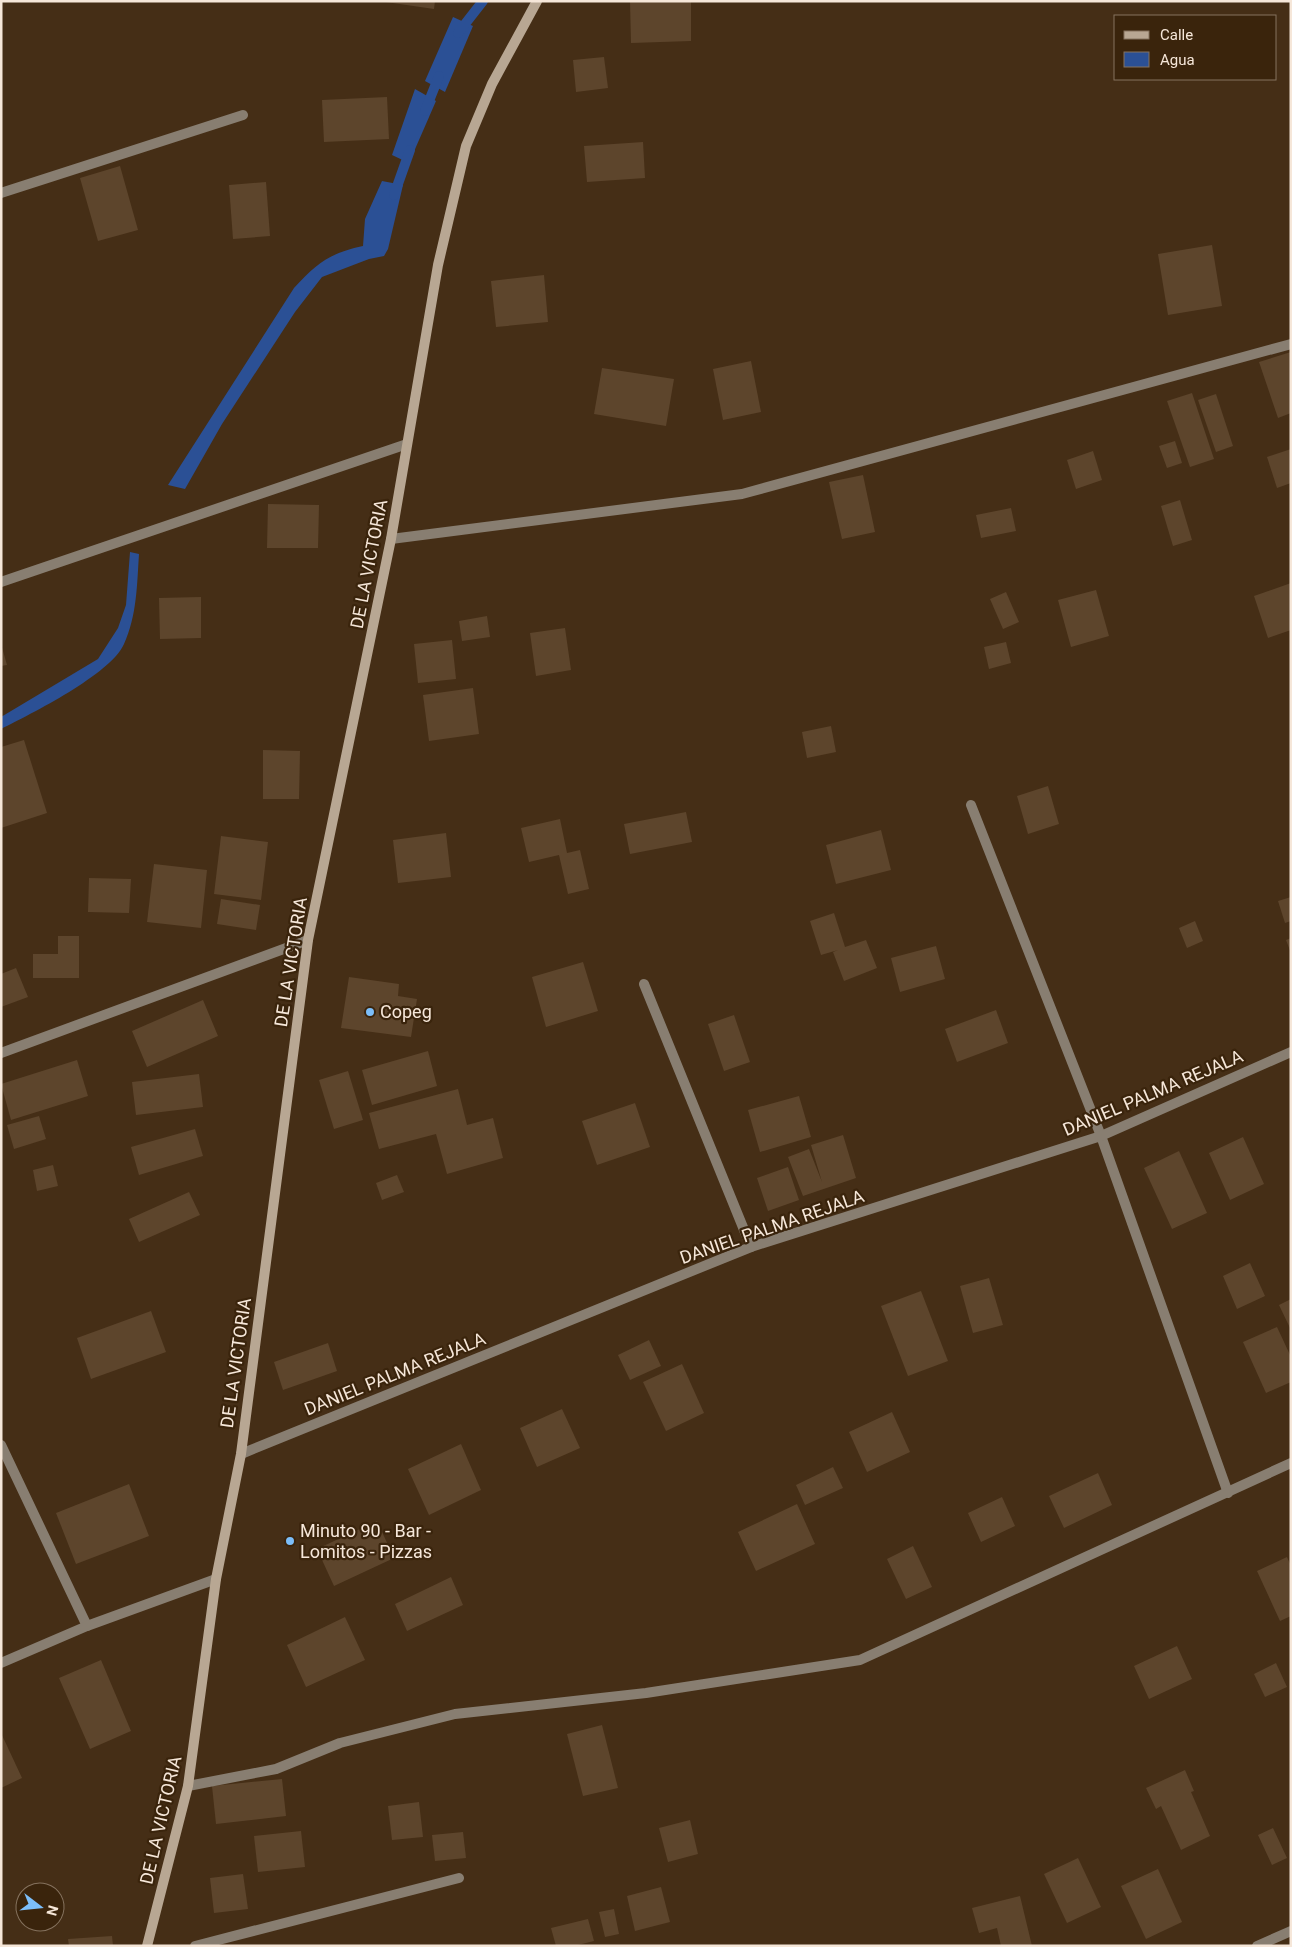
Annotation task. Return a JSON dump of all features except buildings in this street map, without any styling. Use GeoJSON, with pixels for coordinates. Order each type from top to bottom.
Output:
{"type":"FeatureCollection","features":[{"type":"Feature","properties":{"kind":"main road","name":"DE LA VICTORIA"},"geometry":{"type":"LineString","coordinates":[[147,1946],[188,1786],[216,1579],[241,1454],[308,940],[392,539],[438,265],[466,146],[492,84],[537,1]]}},
{"type":"Feature","properties":{"kind":"street"},"geometry":{"type":"LineString","coordinates":[[1,192],[243,115]]}},
{"type":"Feature","properties":{"kind":"street"},"geometry":{"type":"LineString","coordinates":[[392,539],[742,494],[1291,344]]}},
{"type":"Feature","properties":{"kind":"street"},"geometry":{"type":"LineString","coordinates":[[1,582],[407,444]]}},
{"type":"Feature","properties":{"kind":"street"},"geometry":{"type":"LineString","coordinates":[[971,805],[1101,1136],[1228,1492]]}},
{"type":"Feature","properties":{"kind":"street"},"geometry":{"type":"LineString","coordinates":[[1,1053],[308,940]]}},
{"type":"Feature","properties":{"kind":"street"},"geometry":{"type":"LineString","coordinates":[[644,984],[750,1247]]}},
{"type":"Feature","properties":{"kind":"street","name":"DANIEL PALMA REJALA"},"geometry":{"type":"LineString","coordinates":[[241,1454],[750,1247],[1101,1136],[1291,1052]]}},
{"type":"Feature","properties":{"kind":"street"},"geometry":{"type":"LineString","coordinates":[[1,1445],[87,1626]]}},
{"type":"Feature","properties":{"kind":"street"},"geometry":{"type":"LineString","coordinates":[[188,1786],[276,1769],[340,1743],[455,1714],[646,1693],[860,1660],[1291,1464]]}},
{"type":"Feature","properties":{"kind":"street"},"geometry":{"type":"LineString","coordinates":[[1,1663],[87,1626],[216,1579]]}},
{"type":"Feature","properties":{"kind":"street"},"geometry":{"type":"LineString","coordinates":[[195,1946],[459,1878]]}},
{"type":"Feature","properties":{"kind":"street"},"geometry":{"type":"LineString","coordinates":[[1258,1946],[1291,1931]]}},
{"type":"Feature","properties":{"kind":"water"},"geometry":{"type":"Polygon","coordinates":[[[453,17],[473,26],[445,92],[425,81],[453,17]]]}},
{"type":"Feature","properties":{"kind":"water"},"geometry":{"type":"Polygon","coordinates":[[[415,89],[436,101],[409,163],[392,155],[415,89]]]}},
{"type":"Feature","properties":{"kind":"water"},"geometry":{"type":"Polygon","coordinates":[[[382,181],[403,185],[388,249],[384,256],[369,259],[322,277],[295,312],[222,424],[185,489],[168,485],[294,288],[325,260],[342,252],[363,246],[365,219],[382,181]]]}},
{"type":"Feature","properties":{"kind":"water"},"geometry":{"type":"Polygon","coordinates":[[[130,552],[139,554],[136,600],[132,622],[124,644],[116,656],[104,668],[69,692],[1,729],[1,717],[98,659],[118,628],[126,605],[130,552]]]}},
{"type":"Feature","properties":{"kind":"waterway"},"geometry":{"type":"LineString","coordinates":[[458,33],[483,1]]}},
{"type":"Feature","properties":{"kind":"waterway"},"geometry":{"type":"LineString","coordinates":[[425,111],[439,76]]}},
{"type":"Feature","properties":{"kind":"waterway"},"geometry":{"type":"LineString","coordinates":[[394,195],[410,150]]}},
{"type":"Feature","properties":{"kind":"place","name":"Copeg"},"geometry":{"type":"Point","coordinates":[370,1012]}},
{"type":"Feature","properties":{"kind":"place","name":"Minuto 90 - Bar - Lomitos - Pizzas"},"geometry":{"type":"Point","coordinates":[290,1541]}}]}
